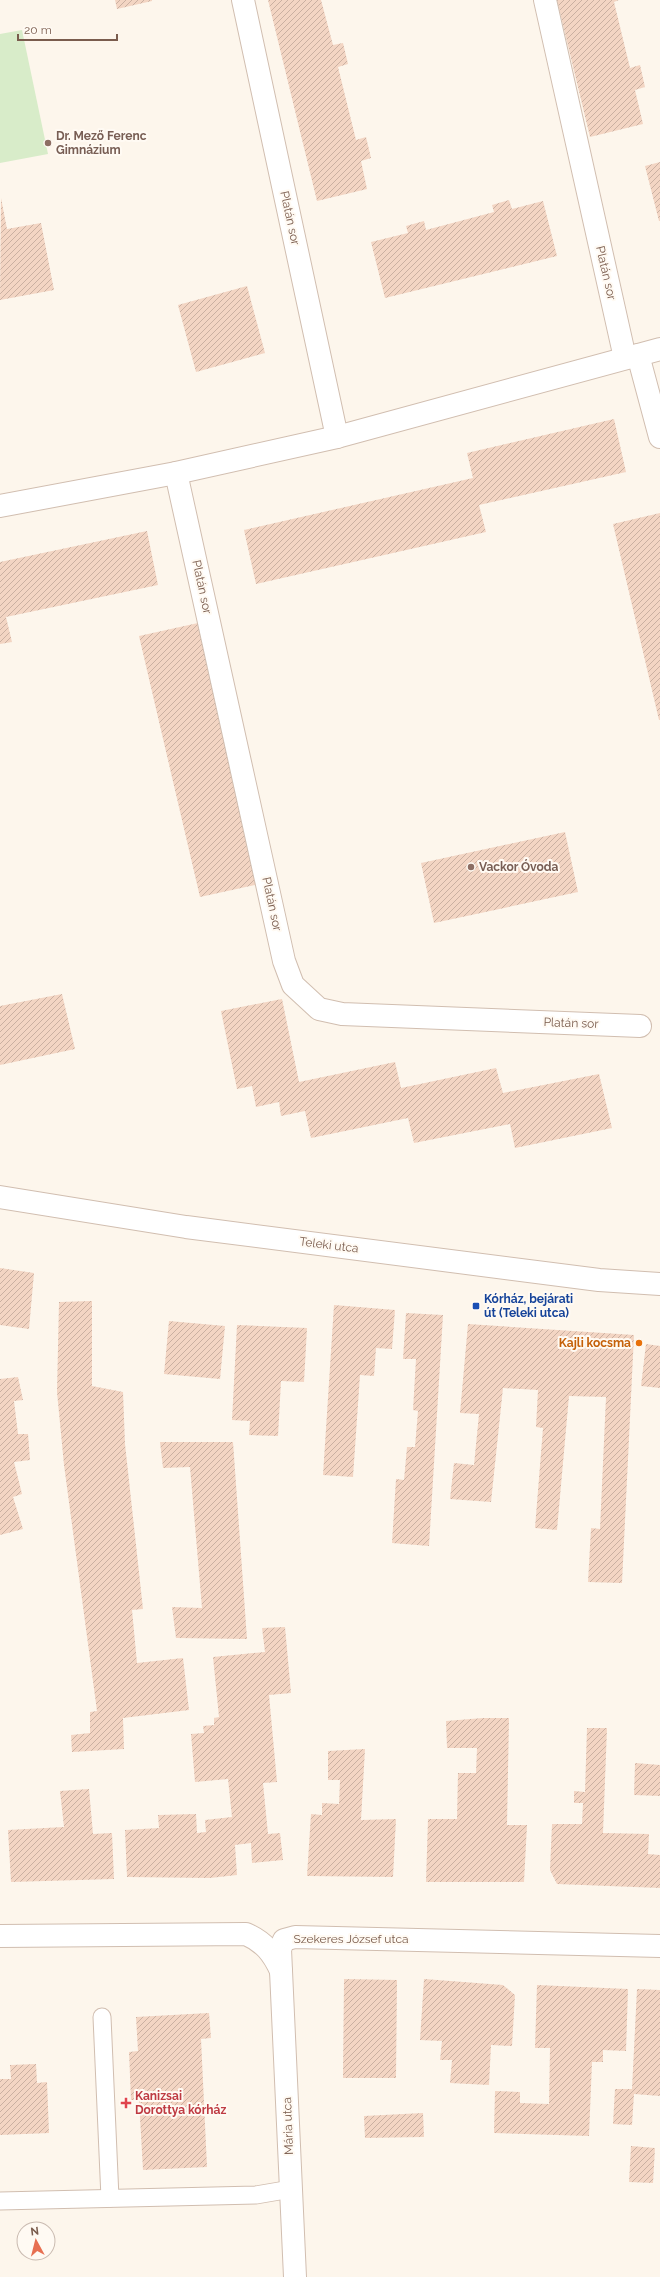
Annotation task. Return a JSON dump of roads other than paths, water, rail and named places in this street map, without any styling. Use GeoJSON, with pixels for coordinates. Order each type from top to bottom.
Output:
{"type":"FeatureCollection","features":[{"type":"Feature","properties":{"kind":"street","name":"Platán sor"},"geometry":{"type":"LineString","coordinates":[[243,0],[338,436]]}},
{"type":"Feature","properties":{"kind":"street","name":"Platán sor"},"geometry":{"type":"LineString","coordinates":[[545,0],[631,357],[660,437]]}},
{"type":"Feature","properties":{"kind":"street"},"geometry":{"type":"LineString","coordinates":[[0,506],[176,473],[338,436],[660,349]]}},
{"type":"Feature","properties":{"kind":"street","name":"Platán sor"},"geometry":{"type":"LineString","coordinates":[[176,473],[284,961],[293,985],[319,1009],[342,1014],[640,1026]]}},
{"type":"Feature","properties":{"kind":"street","name":"Teleki utca"},"geometry":{"type":"LineString","coordinates":[[0,1197],[186,1228],[599,1280],[660,1284]]}},
{"type":"Feature","properties":{"kind":"street"},"geometry":{"type":"LineString","coordinates":[[0,1936],[246,1934],[257,1939],[272,1953],[282,1974]]}},
{"type":"Feature","properties":{"kind":"street","name":"Szekeres József utca"},"geometry":{"type":"LineString","coordinates":[[282,1974],[281,1944],[284,1940],[295,1937],[660,1946]]}},
{"type":"Feature","properties":{"kind":"street","name":"Mária utca"},"geometry":{"type":"LineString","coordinates":[[282,1974],[295,2277]]}},
{"type":"Feature","properties":{"kind":"lane"},"geometry":{"type":"LineString","coordinates":[[102,2017],[110,2198]]}},
{"type":"Feature","properties":{"kind":"lane"},"geometry":{"type":"LineString","coordinates":[[0,2201],[256,2195],[291,2189]]}},
{"type":"Feature","properties":{"kind":"place","name":"Dr. Mező Ferenc Gimnázium"},"geometry":{"type":"Point","coordinates":[48,143]}},
{"type":"Feature","properties":{"kind":"place","name":"Vackor Óvoda"},"geometry":{"type":"Point","coordinates":[471,867]}},
{"type":"Feature","properties":{"kind":"place","name":"Kórház, bejárati út (Teleki utca)"},"geometry":{"type":"Point","coordinates":[476,1306]}},
{"type":"Feature","properties":{"kind":"place","name":"Kajli kocsma"},"geometry":{"type":"Point","coordinates":[639,1343]}},
{"type":"Feature","properties":{"kind":"place","name":"Kanizsai Dorottya kórház"},"geometry":{"type":"Point","coordinates":[126,2103]}}]}
